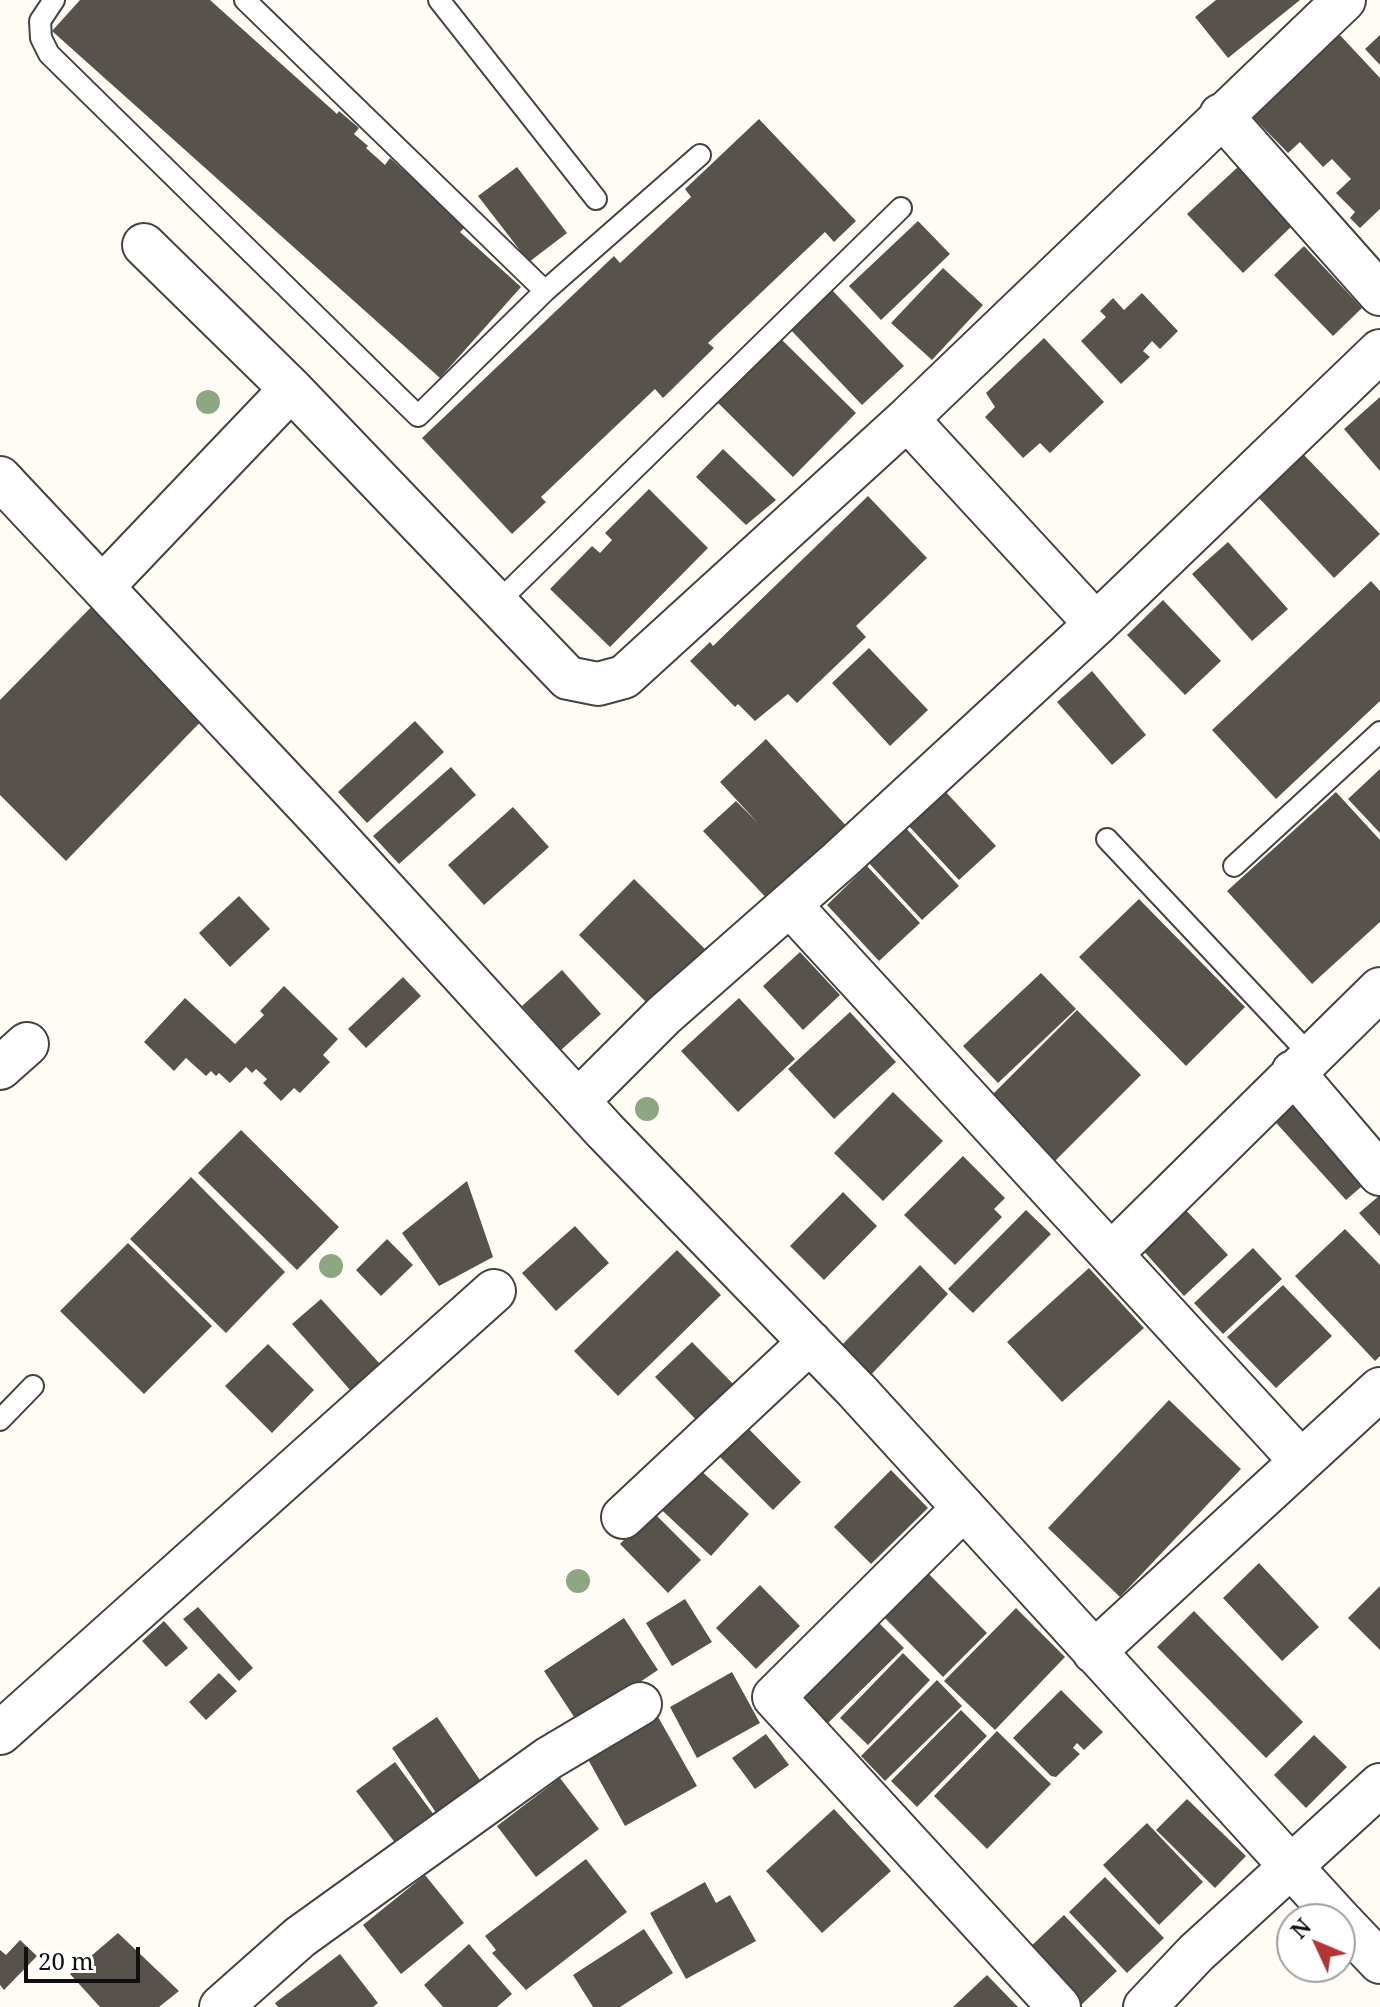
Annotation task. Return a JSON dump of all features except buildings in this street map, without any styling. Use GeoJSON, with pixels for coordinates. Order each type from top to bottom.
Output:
{"type":"FeatureCollection","features":[{"type":"Feature","properties":{"kind":"street"},"geometry":{"type":"LineString","coordinates":[[144,245],[291,389],[568,678],[598,684],[624,677],[907,419],[1344,0]]}},
{"type":"Feature","properties":{"kind":"street"},"geometry":{"type":"LineString","coordinates":[[1221,115],[1380,294]]}},
{"type":"Feature","properties":{"kind":"street"},"geometry":{"type":"LineString","coordinates":[[578,1101],[664,1015],[790,905],[1096,624],[1380,351]]}},
{"type":"Feature","properties":{"kind":"street"},"geometry":{"type":"LineString","coordinates":[[104,585],[291,389]]}},
{"type":"Feature","properties":{"kind":"street"},"geometry":{"type":"LineString","coordinates":[[907,419],[1096,624]]}},
{"type":"Feature","properties":{"kind":"street"},"geometry":{"type":"LineString","coordinates":[[0,478],[104,585],[578,1101],[810,1342],[1324,1903]]}},
{"type":"Feature","properties":{"kind":"street"},"geometry":{"type":"LineString","coordinates":[[790,905],[1301,1461]]}},
{"type":"Feature","properties":{"kind":"street"},"geometry":{"type":"LineString","coordinates":[[1111,1254],[1380,989]]}},
{"type":"Feature","properties":{"kind":"street"},"geometry":{"type":"LineString","coordinates":[[1302,1063],[1380,1174]]}},
{"type":"Feature","properties":{"kind":"street"},"geometry":{"type":"LineString","coordinates":[[0,1733],[494,1291]]}},
{"type":"Feature","properties":{"kind":"street"},"geometry":{"type":"LineString","coordinates":[[623,1517],[810,1342]]}},
{"type":"Feature","properties":{"kind":"street"},"geometry":{"type":"LineString","coordinates":[[1094,1652],[1380,1389]]}},
{"type":"Feature","properties":{"kind":"street"},"geometry":{"type":"LineString","coordinates":[[964,1508],[774,1697],[1059,2007]]}},
{"type":"Feature","properties":{"kind":"street"},"geometry":{"type":"LineString","coordinates":[[221,2007],[312,1928],[549,1758],[640,1704]]}},
{"type":"Feature","properties":{"kind":"street"},"geometry":{"type":"LineString","coordinates":[[1145,2007],[1196,1953],[1380,1785]]}},
{"type":"Feature","properties":{"kind":"street"},"geometry":{"type":"LineString","coordinates":[[1356,1937],[1380,1962]]}},
{"type":"Feature","properties":{"kind":"lane"},"geometry":{"type":"LineString","coordinates":[[54,0],[40,21],[41,38],[49,54],[418,416],[545,291],[700,155]]}},
{"type":"Feature","properties":{"kind":"lane"},"geometry":{"type":"LineString","coordinates":[[245,0],[545,291]]}},
{"type":"Feature","properties":{"kind":"lane"},"geometry":{"type":"LineString","coordinates":[[439,0],[596,199]]}},
{"type":"Feature","properties":{"kind":"lane"},"geometry":{"type":"LineString","coordinates":[[497,603],[901,208]]}},
{"type":"Feature","properties":{"kind":"lane"},"geometry":{"type":"LineString","coordinates":[[1234,866],[1380,732]]}},
{"type":"Feature","properties":{"kind":"lane"},"geometry":{"type":"LineString","coordinates":[[1107,839],[1302,1063]]}},
{"type":"Feature","properties":{"kind":"lane"},"geometry":{"type":"LineString","coordinates":[[0,1420],[33,1386]]}}]}
